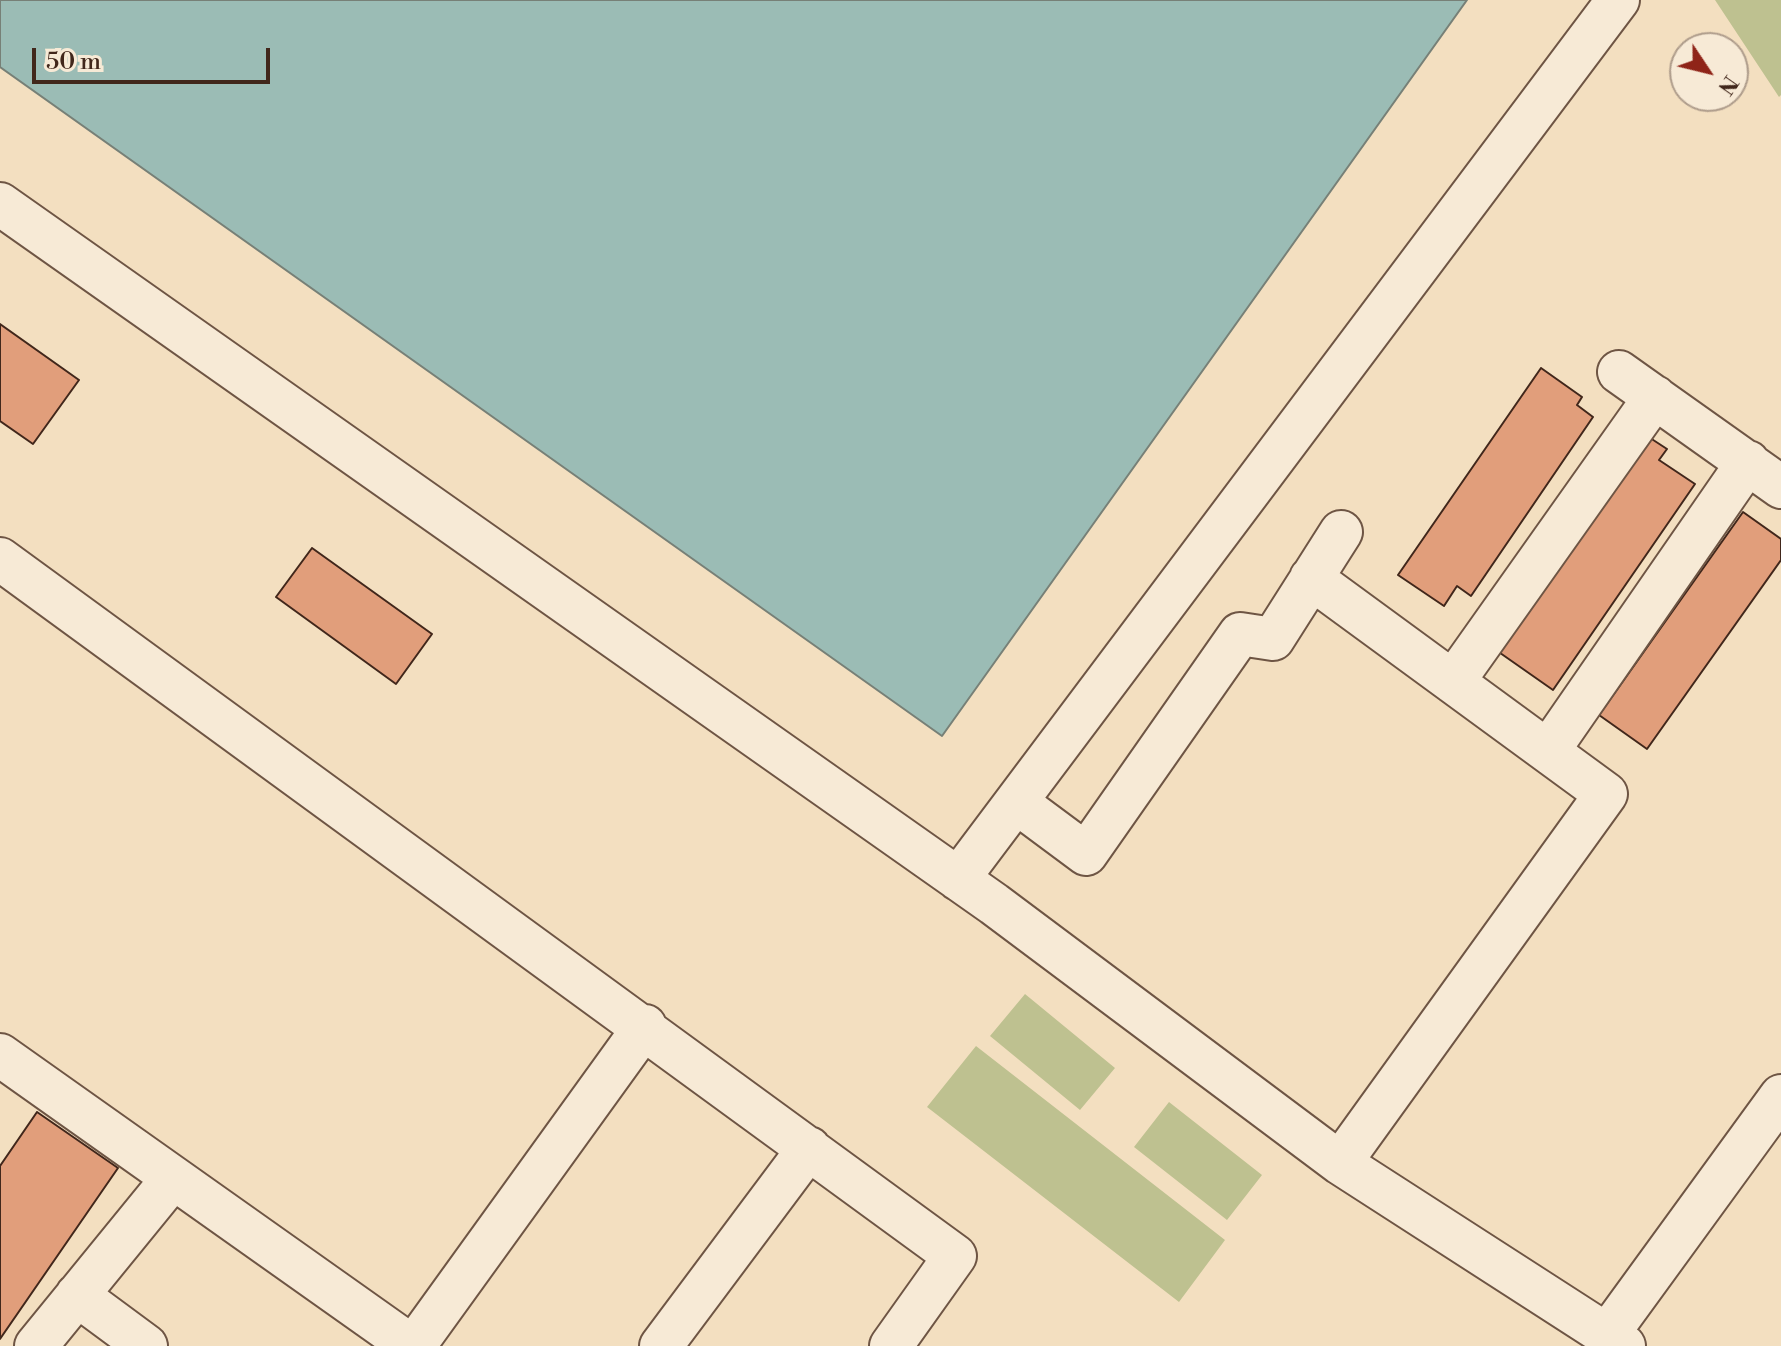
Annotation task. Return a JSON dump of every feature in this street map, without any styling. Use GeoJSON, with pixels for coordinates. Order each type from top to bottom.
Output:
{"type":"FeatureCollection","features":[{"type":"Feature","properties":{"kind":"street"},"geometry":{"type":"LineString","coordinates":[[958,879],[1618,0]]}},
{"type":"Feature","properties":{"kind":"street"},"geometry":{"type":"LineString","coordinates":[[0,204],[958,879],[1340,1163],[1616,1340],[1781,1096]]}},
{"type":"Feature","properties":{"kind":"street"},"geometry":{"type":"LineString","coordinates":[[1619,372],[1781,487]]}},
{"type":"Feature","properties":{"kind":"street"},"geometry":{"type":"LineString","coordinates":[[1453,682],[1655,397]]}},
{"type":"Feature","properties":{"kind":"street"},"geometry":{"type":"LineString","coordinates":[[1548,751],[1748,462]]}},
{"type":"Feature","properties":{"kind":"street"},"geometry":{"type":"LineString","coordinates":[[1016,802],[1086,854],[1240,634],[1273,639],[1341,532]]}},
{"type":"Feature","properties":{"kind":"street"},"geometry":{"type":"LineString","coordinates":[[0,559],[645,1026],[955,1256],[891,1346]]}},
{"type":"Feature","properties":{"kind":"street"},"geometry":{"type":"LineString","coordinates":[[1311,578],[1606,794],[1340,1163]]}},
{"type":"Feature","properties":{"kind":"street"},"geometry":{"type":"LineString","coordinates":[[0,1055],[413,1346],[645,1026]]}},
{"type":"Feature","properties":{"kind":"street"},"geometry":{"type":"LineString","coordinates":[[661,1346],[809,1148]]}},
{"type":"Feature","properties":{"kind":"street"},"geometry":{"type":"LineString","coordinates":[[36,1346],[173,1178]]}},
{"type":"Feature","properties":{"kind":"street"},"geometry":{"type":"LineString","coordinates":[[77,1295],[146,1346]]}},
{"type":"Feature","properties":{"kind":"green space"},"geometry":{"type":"Polygon","coordinates":[[[1715,0],[1781,0],[1779,97],[1749,52],[1749,32],[1736,32],[1715,0]]]}},
{"type":"Feature","properties":{"kind":"green space"},"geometry":{"type":"Polygon","coordinates":[[[1025,994],[1115,1068],[1080,1110],[990,1036],[1025,994]]]}},
{"type":"Feature","properties":{"kind":"green space"},"geometry":{"type":"Polygon","coordinates":[[[976,1046],[1225,1240],[1179,1302],[927,1107],[976,1046]]]}},
{"type":"Feature","properties":{"kind":"green space"},"geometry":{"type":"Polygon","coordinates":[[[1169,1102],[1262,1175],[1227,1220],[1134,1147],[1169,1102]]]}},
{"type":"Feature","properties":{"kind":"water"},"geometry":{"type":"Polygon","coordinates":[[[0,0],[1467,0],[942,736],[0,67],[0,0]]]}},
{"type":"Feature","properties":{"kind":"building"},"geometry":{"type":"Polygon","coordinates":[[[0,324],[79,380],[33,444],[0,421],[0,324]]]}},
{"type":"Feature","properties":{"kind":"building"},"geometry":{"type":"Polygon","coordinates":[[[1541,368],[1582,397],[1577,405],[1593,417],[1471,596],[1457,586],[1444,606],[1398,575],[1541,368]]]}},
{"type":"Feature","properties":{"kind":"building"},"geometry":{"type":"Polygon","coordinates":[[[1641,432],[1667,449],[1659,460],[1695,484],[1553,690],[1493,648],[1641,432]]]}},
{"type":"Feature","properties":{"kind":"building"},"geometry":{"type":"Polygon","coordinates":[[[1743,512],[1781,539],[1781,560],[1647,749],[1599,715],[1743,512]]]}},
{"type":"Feature","properties":{"kind":"building"},"geometry":{"type":"Polygon","coordinates":[[[312,548],[432,634],[396,684],[276,597],[312,548]]]}},
{"type":"Feature","properties":{"kind":"building"},"geometry":{"type":"Polygon","coordinates":[[[37,1112],[118,1168],[0,1339],[0,1166],[37,1112]]]}}]}
